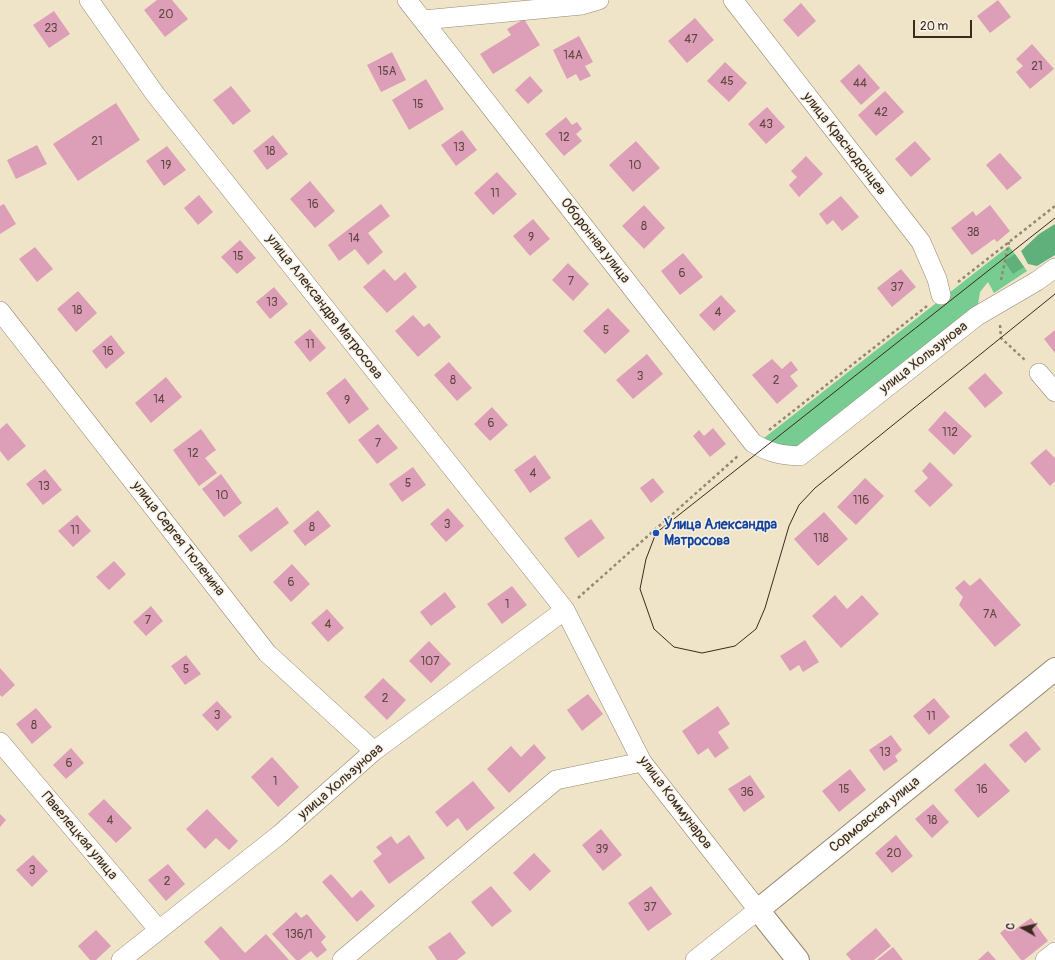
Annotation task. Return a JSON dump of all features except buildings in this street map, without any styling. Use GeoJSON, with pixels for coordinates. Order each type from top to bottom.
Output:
{"type":"FeatureCollection","features":[{"type":"Feature","properties":{"kind":"street","name":"улица Александра Матросова"},"geometry":{"type":"LineString","coordinates":[[89,0],[155,94],[565,610]]}},
{"type":"Feature","properties":{"kind":"street","name":"Оборонная улица"},"geometry":{"type":"LineString","coordinates":[[407,0],[753,442],[780,455],[800,456]]}},
{"type":"Feature","properties":{"kind":"street"},"geometry":{"type":"LineString","coordinates":[[423,20],[582,4],[599,0]]}},
{"type":"Feature","properties":{"kind":"street","name":"улица Краснодонцев"},"geometry":{"type":"LineString","coordinates":[[733,0],[921,242],[937,279],[941,295]]}},
{"type":"Feature","properties":{"kind":"street","name":"улица Хользунова"},"geometry":{"type":"LineString","coordinates":[[800,456],[977,316],[1037,281],[1055,268]]}},
{"type":"Feature","properties":{"kind":"street","name":"улица Сергея Тюленина"},"geometry":{"type":"LineString","coordinates":[[0,311],[268,653],[374,751]]}},
{"type":"Feature","properties":{"kind":"street"},"geometry":{"type":"LineString","coordinates":[[1039,374],[1055,392]]}},
{"type":"Feature","properties":{"kind":"street","name":"улица Хользунова"},"geometry":{"type":"LineString","coordinates":[[121,960],[158,929],[280,835],[374,751],[565,610]]}},
{"type":"Feature","properties":{"kind":"street","name":"улица Коммунаров"},"geometry":{"type":"LineString","coordinates":[[565,610],[642,762],[798,960]]}},
{"type":"Feature","properties":{"kind":"street","name":"Сормовская улица"},"geometry":{"type":"LineString","coordinates":[[695,960],[1055,669]]}},
{"type":"Feature","properties":{"kind":"street","name":"Павелецкая улица"},"geometry":{"type":"LineString","coordinates":[[0,742],[158,929]]}},
{"type":"Feature","properties":{"kind":"street"},"geometry":{"type":"LineString","coordinates":[[342,960],[556,780],[642,762]]}},
{"type":"Feature","properties":{"kind":"street"},"geometry":{"type":"LineString","coordinates":[[1045,960],[1055,952]]}},
{"type":"Feature","properties":{"kind":"path"},"geometry":{"type":"LineString","coordinates":[[565,610],[753,442],[1055,206]]}},
{"type":"Feature","properties":{"kind":"path"},"geometry":{"type":"LineString","coordinates":[[1009,242],[1001,277],[998,304],[1001,338],[1039,374]]}},
{"type":"Feature","properties":{"kind":"green space"},"geometry":{"type":"Polygon","coordinates":[[[1055,224],[1055,255],[1037,266],[1028,264],[1021,251],[1039,234],[1055,224]]]}},
{"type":"Feature","properties":{"kind":"green space"},"geometry":{"type":"Polygon","coordinates":[[[1009,246],[1027,271],[994,293],[988,282],[980,292],[978,304],[965,316],[797,449],[766,442],[764,438],[1009,246]]]}},
{"type":"Feature","properties":{"kind":"green space"},"geometry":{"type":"Polygon","coordinates":[[[1015,254],[1024,267],[1013,274],[1004,261],[1015,254]]]}},
{"type":"Feature","properties":{"kind":"tram line"},"geometry":{"type":"LineString","coordinates":[[1055,218],[656,533],[646,559],[640,589],[654,629],[674,647],[702,653],[735,646],[756,629],[765,608],[789,526],[799,505],[815,488],[1055,294]]}},
{"type":"Feature","properties":{"kind":"place","name":"Улица Александра Матросова"},"geometry":{"type":"Point","coordinates":[656,533]}}]}
